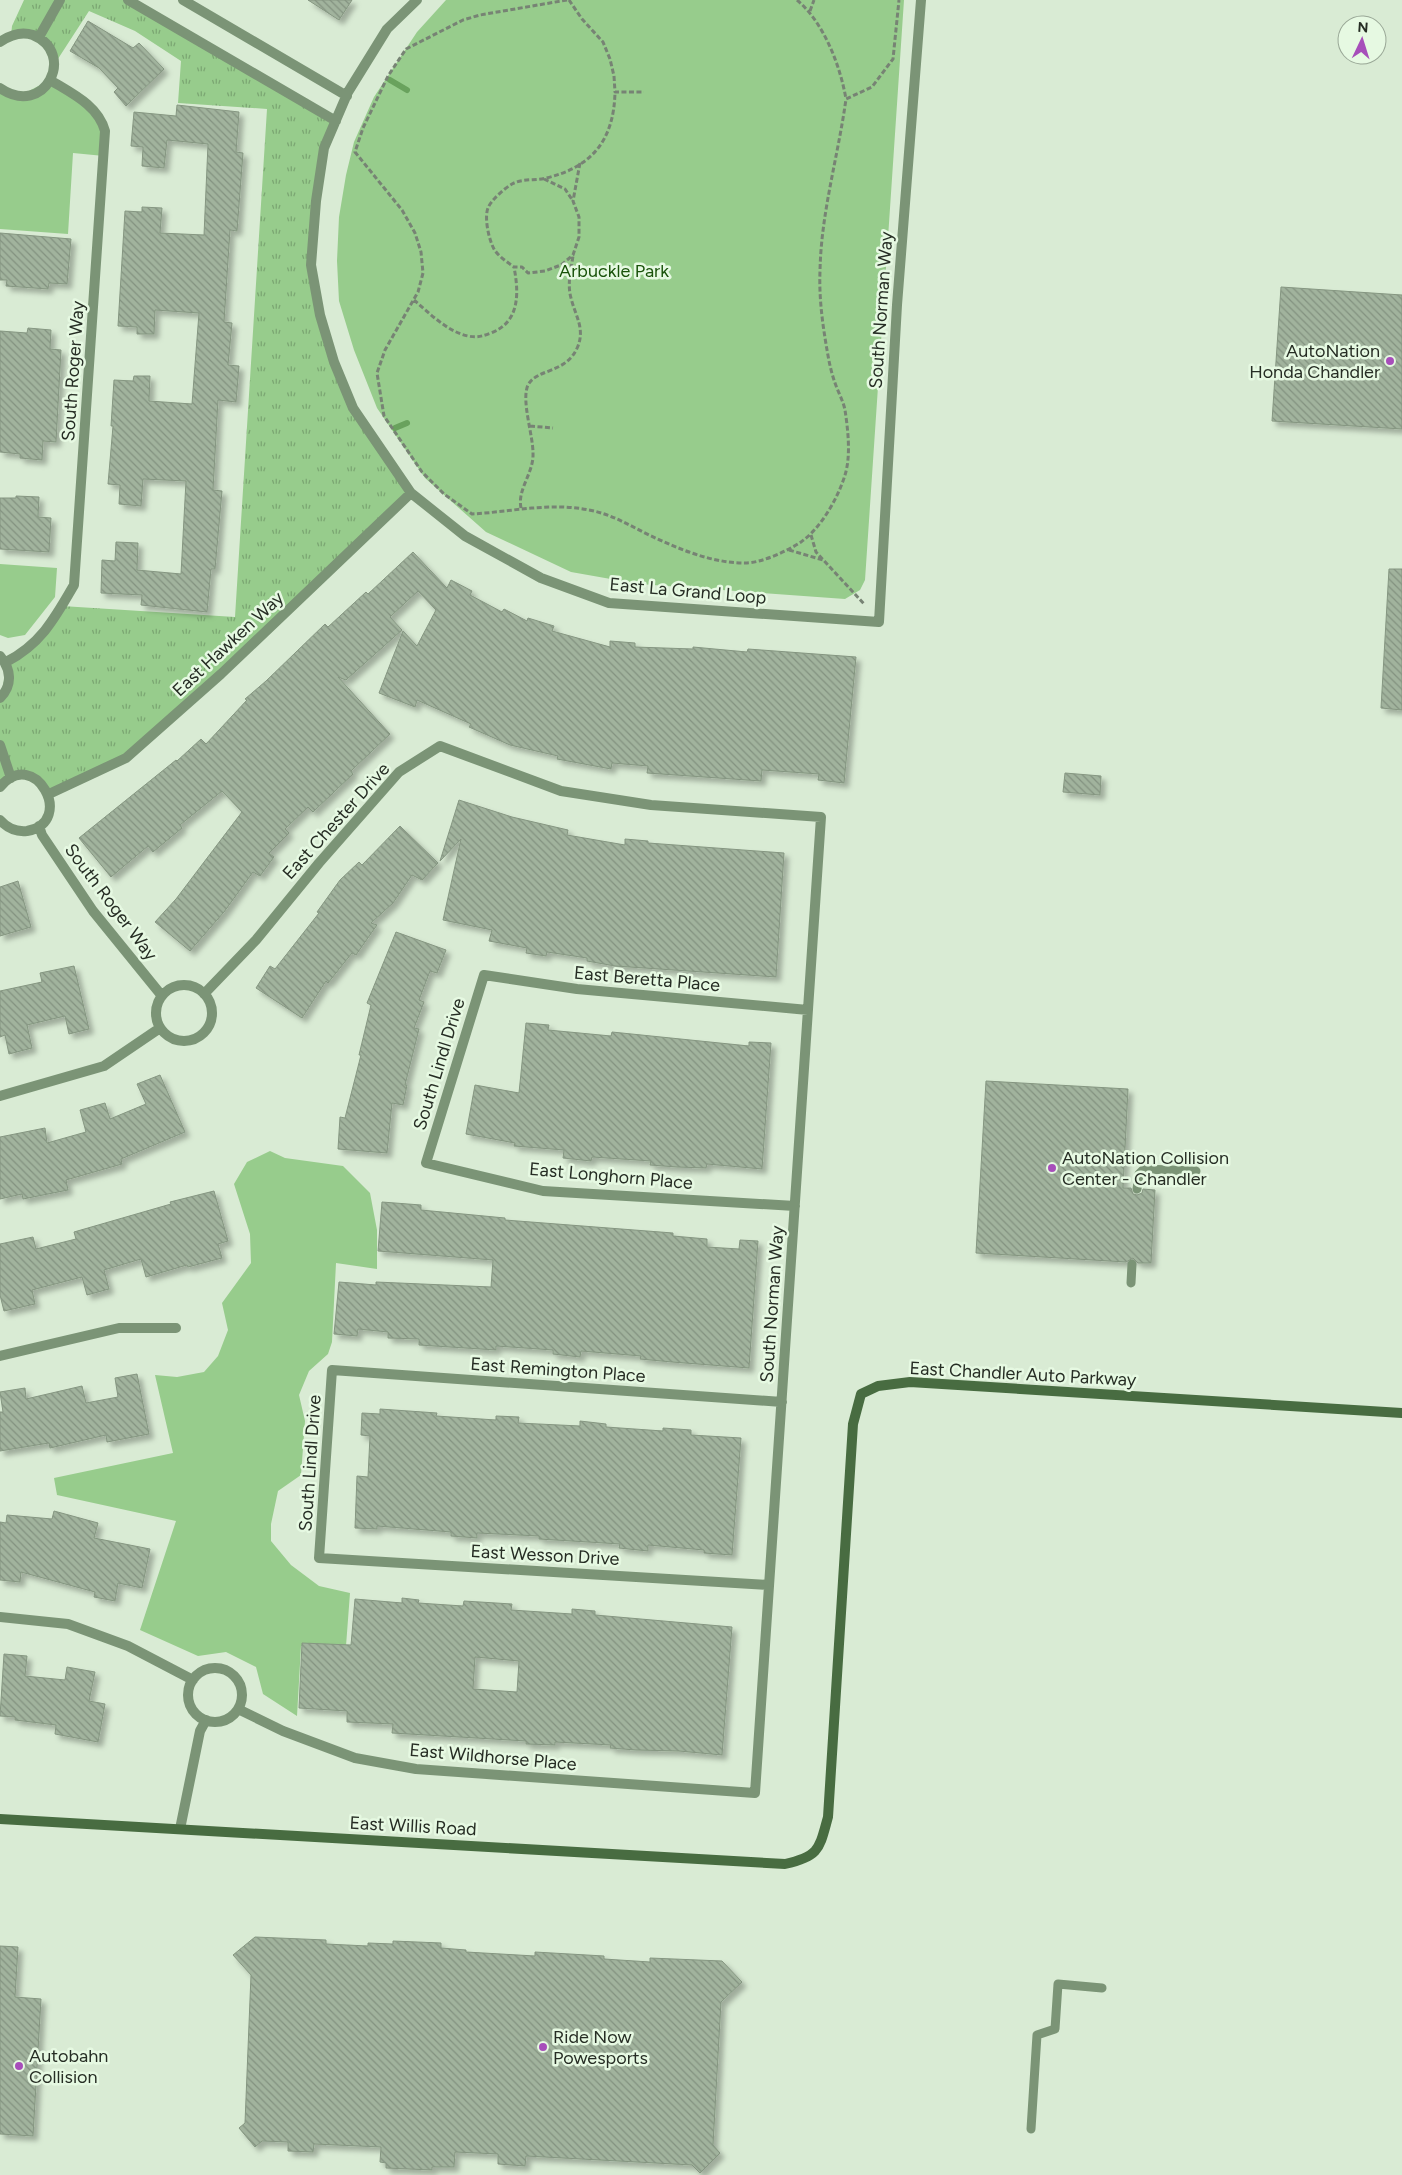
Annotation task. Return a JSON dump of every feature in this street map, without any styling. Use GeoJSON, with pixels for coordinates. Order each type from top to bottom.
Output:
{"type":"FeatureCollection","features":[{"type":"Feature","properties":{"kind":"street"},"geometry":{"type":"LineString","coordinates":[[39,38],[60,0]]}},
{"type":"Feature","properties":{"kind":"street"},"geometry":{"type":"LineString","coordinates":[[128,0],[336,121]]}},
{"type":"Feature","properties":{"kind":"street"},"geometry":{"type":"LineString","coordinates":[[183,0],[347,96]]}},
{"type":"Feature","properties":{"kind":"street","name":"East La Grand Loop"},"geometry":{"type":"LineString","coordinates":[[417,0],[387,29],[347,96],[324,148],[316,201],[311,264],[320,314],[334,362],[353,408],[411,493],[465,536],[541,578],[609,603],[879,622]]}},
{"type":"Feature","properties":{"kind":"street","name":"South Norman Way"},"geometry":{"type":"LineString","coordinates":[[879,622],[897,305],[921,0]]}},
{"type":"Feature","properties":{"kind":"street"},"geometry":{"type":"LineString","coordinates":[[0,42],[9,36],[19,33],[39,38],[47,45],[52,54],[54,65],[50,80],[39,93],[28,97],[18,97],[8,94],[0,88]]}},
{"type":"Feature","properties":{"kind":"street","name":"South Roger Way"},"geometry":{"type":"LineString","coordinates":[[3,659],[20,655],[51,625],[74,585],[105,131],[102,121],[88,105],[50,80]]}},
{"type":"Feature","properties":{"kind":"street","name":"East Hawken Way"},"geometry":{"type":"LineString","coordinates":[[49,794],[126,758],[221,674],[411,493]]}},
{"type":"Feature","properties":{"kind":"street"},"geometry":{"type":"LineString","coordinates":[[0,698],[8,688],[10,680],[3,659]]}},
{"type":"Feature","properties":{"kind":"street"},"geometry":{"type":"LineString","coordinates":[[0,745],[11,778]]}},
{"type":"Feature","properties":{"kind":"street","name":"East Chester Drive"},"geometry":{"type":"LineString","coordinates":[[204,994],[256,940],[319,863],[399,772],[440,746],[561,791],[651,805],[821,817]]}},
{"type":"Feature","properties":{"kind":"street"},"geometry":{"type":"LineString","coordinates":[[0,787],[11,778],[20,776],[38,780],[49,794],[49,812],[39,826],[32,830],[16,831],[8,828],[0,820]]}},
{"type":"Feature","properties":{"kind":"street","name":"South Norman Way"},"geometry":{"type":"LineString","coordinates":[[755,1793],[821,817]]}},
{"type":"Feature","properties":{"kind":"street","name":"South Roger Way"},"geometry":{"type":"LineString","coordinates":[[39,826],[42,835],[93,911],[162,996]]}},
{"type":"Feature","properties":{"kind":"street","name":"East Beretta Place"},"geometry":{"type":"LineString","coordinates":[[484,975],[577,989],[808,1010]]}},
{"type":"Feature","properties":{"kind":"street","name":"South Lindl Drive"},"geometry":{"type":"LineString","coordinates":[[426,1163],[484,975]]}},
{"type":"Feature","properties":{"kind":"street"},"geometry":{"type":"LineString","coordinates":[[178,986],[196,988],[204,994],[209,1001],[211,1020],[208,1029],[193,1040],[174,1040],[166,1035],[160,1028],[156,1012],[162,996],[178,986]]}},
{"type":"Feature","properties":{"kind":"street"},"geometry":{"type":"LineString","coordinates":[[0,1096],[104,1066],[160,1028]]}},
{"type":"Feature","properties":{"kind":"street","name":"East Longhorn Place"},"geometry":{"type":"LineString","coordinates":[[426,1163],[543,1190],[795,1206]]}},
{"type":"Feature","properties":{"kind":"street"},"geometry":{"type":"LineString","coordinates":[[0,1356],[119,1328],[176,1328]]}},
{"type":"Feature","properties":{"kind":"street","name":"South Lindl Drive"},"geometry":{"type":"LineString","coordinates":[[319,1558],[332,1370]]}},
{"type":"Feature","properties":{"kind":"street","name":"East Remington Place"},"geometry":{"type":"LineString","coordinates":[[332,1370],[782,1402]]}},
{"type":"Feature","properties":{"kind":"street","name":"East Chandler Auto Parkway"},"geometry":{"type":"LineString","coordinates":[[820,1848],[828,1817],[852,1424],[861,1394],[878,1386],[910,1382],[1402,1413]]}},
{"type":"Feature","properties":{"kind":"street","name":"East Wesson Drive"},"geometry":{"type":"LineString","coordinates":[[319,1558],[769,1585]]}},
{"type":"Feature","properties":{"kind":"street"},"geometry":{"type":"LineString","coordinates":[[0,1618],[68,1624],[128,1646],[192,1680]]}},
{"type":"Feature","properties":{"kind":"street"},"geometry":{"type":"LineString","coordinates":[[214,1668],[230,1672],[240,1685],[242,1693],[238,1709],[224,1720],[215,1722],[206,1720],[194,1711],[190,1704],[189,1688],[192,1680],[205,1670],[214,1668]]}},
{"type":"Feature","properties":{"kind":"street","name":"East Wildhorse Place"},"geometry":{"type":"LineString","coordinates":[[238,1709],[283,1731],[355,1758],[416,1769],[755,1793]]}},
{"type":"Feature","properties":{"kind":"street"},"geometry":{"type":"LineString","coordinates":[[180,1829],[200,1731],[206,1720]]}},
{"type":"Feature","properties":{"kind":"street","name":"East Willis Road"},"geometry":{"type":"LineString","coordinates":[[0,1819],[786,1864],[804,1860],[820,1848]]}},
{"type":"Feature","properties":{"kind":"lane"},"geometry":{"type":"LineString","coordinates":[[1137,1189],[1138,1174],[1144,1169],[1196,1172]]}},
{"type":"Feature","properties":{"kind":"lane"},"geometry":{"type":"LineString","coordinates":[[1131,1283],[1132,1264]]}},
{"type":"Feature","properties":{"kind":"lane"},"geometry":{"type":"LineString","coordinates":[[1031,2129],[1038,2034],[1055,2028],[1058,1984],[1102,1988]]}},
{"type":"Feature","properties":{"kind":"path"},"geometry":{"type":"LineString","coordinates":[[414,300],[453,329],[467,336],[480,337],[506,326],[513,314],[517,284],[514,267],[494,249],[488,222],[488,208],[498,195],[513,183],[562,174],[580,163],[605,142],[614,117],[614,76],[603,42],[568,0],[500,10],[464,20],[406,49],[388,76],[363,128],[355,152],[402,210],[415,233],[421,252],[423,273],[414,300],[384,350],[377,373],[384,416],[422,472],[444,494],[472,514],[496,513],[521,508],[588,510],[617,518],[678,548],[711,560],[747,563],[789,550],[811,535],[831,505],[846,474],[848,440],[845,408],[834,380],[826,344],[821,310],[820,272],[828,192],[840,141],[846,99],[842,75],[835,56],[810,11],[797,0]]}},
{"type":"Feature","properties":{"kind":"path"},"geometry":{"type":"LineString","coordinates":[[810,11],[814,0]]}},
{"type":"Feature","properties":{"kind":"path"},"geometry":{"type":"LineString","coordinates":[[846,99],[872,86],[893,59],[898,0]]}},
{"type":"Feature","properties":{"kind":"path"},"geometry":{"type":"LineString","coordinates":[[615,92],[644,92]]}},
{"type":"Feature","properties":{"kind":"path"},"geometry":{"type":"LineString","coordinates":[[573,201],[580,163]]}},
{"type":"Feature","properties":{"kind":"path"},"geometry":{"type":"LineString","coordinates":[[521,508],[519,499],[530,472],[534,455],[525,401],[529,384],[542,373],[558,368],[570,359],[578,346],[582,331],[570,297],[570,276],[573,256],[579,237],[580,217],[573,201],[565,190],[543,179]]}},
{"type":"Feature","properties":{"kind":"path"},"geometry":{"type":"LineString","coordinates":[[514,267],[522,267],[528,273],[545,271],[561,265],[573,256]]}},
{"type":"Feature","properties":{"kind":"path"},"geometry":{"type":"LineString","coordinates":[[530,426],[553,428]]}},
{"type":"Feature","properties":{"kind":"path"},"geometry":{"type":"LineString","coordinates":[[811,535],[816,552],[879,622]]}},
{"type":"Feature","properties":{"kind":"path"},"geometry":{"type":"LineString","coordinates":[[789,550],[824,560]]}},
{"type":"Feature","properties":{"kind":"green space"},"geometry":{"type":"Polygon","coordinates":[[[24,0],[128,0],[336,121],[324,148],[311,265],[320,315],[353,408],[411,493],[126,758],[49,794],[44,786],[20,776],[0,787],[0,698],[2,696],[6,662],[20,655],[62,606],[235,617],[267,109],[178,103],[181,61],[135,31],[89,11],[54,65],[39,38],[11,36],[12,26],[24,0]]]}},
{"type":"Feature","properties":{"kind":"green space","name":"Arbuckle Park"},"geometry":{"type":"Polygon","coordinates":[[[446,0],[904,0],[865,580],[860,590],[845,599],[639,584],[571,572],[486,532],[425,478],[377,408],[354,350],[339,301],[337,261],[339,217],[354,142],[374,97],[417,32],[446,0]]]}},
{"type":"Feature","properties":{"kind":"green space"},"geometry":{"type":"Polygon","coordinates":[[[50,80],[102,121],[104,156],[73,153],[68,234],[0,229],[0,88],[17,97],[50,80]]]}},
{"type":"Feature","properties":{"kind":"green space"},"geometry":{"type":"Polygon","coordinates":[[[0,564],[57,568],[55,597],[25,635],[8,638],[0,635],[0,564]]]}},
{"type":"Feature","properties":{"kind":"green space"},"geometry":{"type":"Polygon","coordinates":[[[270,1151],[285,1158],[343,1166],[370,1193],[377,1230],[377,1269],[336,1263],[332,1342],[328,1354],[309,1371],[299,1395],[305,1421],[301,1475],[278,1491],[271,1524],[271,1541],[291,1565],[319,1586],[350,1593],[346,1646],[301,1646],[297,1716],[263,1694],[256,1667],[226,1652],[198,1656],[140,1630],[176,1521],[57,1495],[54,1478],[173,1453],[155,1375],[177,1377],[204,1372],[218,1356],[228,1330],[222,1303],[251,1263],[250,1234],[234,1184],[247,1162],[270,1151]]]}},
{"type":"Feature","properties":{"kind":"building"},"geometry":{"type":"Polygon","coordinates":[[[308,0],[352,0],[339,20],[308,0]]]}},
{"type":"Feature","properties":{"kind":"building"},"geometry":{"type":"Polygon","coordinates":[[[88,21],[133,48],[139,43],[164,69],[126,106],[114,92],[118,88],[99,68],[70,51],[88,21]]]}},
{"type":"Feature","properties":{"kind":"building"},"geometry":{"type":"Polygon","coordinates":[[[177,105],[239,112],[236,152],[243,153],[237,231],[230,230],[224,322],[232,323],[228,365],[239,366],[236,402],[218,400],[213,490],[222,491],[215,569],[211,569],[207,612],[141,605],[142,595],[101,593],[102,560],[115,561],[116,542],[138,543],[137,570],[181,574],[186,481],[143,479],[141,506],[119,504],[120,485],[108,484],[113,426],[111,426],[114,380],[133,381],[134,376],[150,376],[149,401],[192,404],[199,313],[155,310],[154,334],[137,334],[137,327],[118,326],[125,211],[142,212],[142,207],[162,208],[160,233],[204,235],[208,144],[167,140],[164,168],[142,166],[143,147],[131,146],[134,112],[176,116],[177,105]]]}},
{"type":"Feature","properties":{"kind":"building"},"geometry":{"type":"Polygon","coordinates":[[[0,233],[71,239],[67,284],[49,283],[48,289],[6,286],[7,280],[0,280],[0,233]]]}},
{"type":"Feature","properties":{"kind":"building"},"geometry":{"type":"Polygon","coordinates":[[[1281,287],[1402,295],[1402,429],[1272,421],[1281,287]]]}},
{"type":"Feature","properties":{"kind":"building"},"geometry":{"type":"Polygon","coordinates":[[[28,328],[51,330],[50,349],[61,350],[56,442],[43,441],[42,460],[20,458],[20,454],[0,452],[0,331],[27,333],[28,328]]]}},
{"type":"Feature","properties":{"kind":"building"},"geometry":{"type":"Polygon","coordinates":[[[16,496],[39,497],[38,517],[51,518],[49,552],[0,549],[0,498],[16,498],[16,496]]]}},
{"type":"Feature","properties":{"kind":"building"},"geometry":{"type":"Polygon","coordinates":[[[413,552],[447,588],[451,580],[472,591],[470,595],[502,612],[504,609],[527,621],[528,618],[554,626],[552,631],[610,647],[610,641],[635,643],[635,647],[693,649],[693,647],[747,652],[748,649],[856,657],[844,783],[818,780],[819,774],[762,770],[761,781],[647,773],[648,766],[612,763],[611,769],[557,759],[558,756],[510,745],[469,727],[471,724],[417,700],[415,707],[379,693],[403,631],[417,646],[436,610],[418,591],[390,617],[402,630],[346,680],[338,677],[390,734],[351,771],[353,774],[313,812],[308,807],[285,829],[289,833],[269,853],[274,857],[260,876],[253,872],[224,912],[190,951],[155,922],[176,899],[242,812],[222,791],[180,825],[182,828],[153,852],[148,846],[111,877],[79,838],[177,761],[201,739],[206,744],[247,700],[245,699],[325,624],[328,627],[366,592],[368,594],[413,552]]]}},
{"type":"Feature","properties":{"kind":"building"},"geometry":{"type":"Polygon","coordinates":[[[1389,569],[1402,569],[1402,710],[1381,708],[1389,569]]]}},
{"type":"Feature","properties":{"kind":"building"},"geometry":{"type":"Polygon","coordinates":[[[1065,773],[1101,776],[1100,795],[1063,792],[1065,773]]]}},
{"type":"Feature","properties":{"kind":"building"},"geometry":{"type":"Polygon","coordinates":[[[459,800],[512,817],[568,830],[567,835],[625,845],[625,839],[648,841],[648,843],[784,853],[776,977],[615,966],[587,961],[587,958],[547,952],[546,956],[526,953],[527,948],[489,941],[492,930],[443,920],[461,839],[440,861],[459,800]]]}},
{"type":"Feature","properties":{"kind":"building"},"geometry":{"type":"Polygon","coordinates":[[[400,826],[438,863],[422,880],[412,875],[393,903],[371,923],[377,925],[356,955],[352,953],[328,983],[326,981],[302,1018],[256,988],[270,966],[275,969],[319,913],[317,912],[340,880],[359,862],[362,865],[400,826]]]}},
{"type":"Feature","properties":{"kind":"building"},"geometry":{"type":"Polygon","coordinates":[[[18,881],[31,927],[0,936],[0,887],[18,881]]]}},
{"type":"Feature","properties":{"kind":"building"},"geometry":{"type":"Polygon","coordinates":[[[396,932],[446,950],[437,973],[430,971],[419,1000],[424,1002],[414,1028],[419,1029],[405,1085],[407,1085],[403,1105],[392,1103],[387,1153],[338,1149],[340,1117],[345,1118],[371,1005],[367,1003],[396,932]]]}},
{"type":"Feature","properties":{"kind":"building"},"geometry":{"type":"Polygon","coordinates":[[[74,966],[89,1029],[69,1034],[65,1016],[27,1025],[32,1048],[9,1054],[5,1035],[0,1037],[0,991],[42,982],[40,973],[74,966]]]}},
{"type":"Feature","properties":{"kind":"building"},"geometry":{"type":"Polygon","coordinates":[[[526,1023],[549,1025],[548,1030],[611,1036],[612,1032],[749,1046],[749,1042],[771,1043],[762,1169],[707,1164],[706,1168],[677,1167],[650,1165],[651,1161],[592,1157],[591,1161],[563,1158],[564,1150],[514,1146],[515,1143],[466,1134],[475,1085],[519,1093],[526,1023]]]}},
{"type":"Feature","properties":{"kind":"building"},"geometry":{"type":"Polygon","coordinates":[[[160,1075],[185,1132],[121,1159],[122,1164],[66,1180],[68,1190],[23,1199],[22,1194],[0,1199],[0,1137],[45,1128],[47,1143],[86,1132],[80,1110],[105,1103],[110,1119],[146,1104],[137,1084],[160,1075]]]}},
{"type":"Feature","properties":{"kind":"building","name":"AutoNation Collision Center - Chandler"},"geometry":{"type":"Polygon","coordinates":[[[986,1081],[1128,1089],[1123,1188],[1131,1188],[1133,1194],[1137,1195],[1142,1193],[1143,1189],[1155,1190],[1151,1263],[1138,1263],[1133,1258],[1126,1262],[976,1253],[986,1081]]]}},
{"type":"Feature","properties":{"kind":"building"},"geometry":{"type":"Polygon","coordinates":[[[214,1191],[228,1241],[218,1244],[222,1258],[188,1267],[187,1265],[146,1277],[141,1259],[104,1270],[109,1289],[87,1295],[82,1277],[32,1290],[35,1304],[4,1311],[0,1295],[0,1244],[33,1237],[36,1249],[76,1239],[74,1232],[171,1204],[170,1202],[214,1191]]]}},
{"type":"Feature","properties":{"kind":"building"},"geometry":{"type":"Polygon","coordinates":[[[382,1202],[421,1205],[421,1210],[505,1218],[505,1220],[673,1233],[673,1236],[707,1239],[707,1247],[739,1249],[740,1240],[758,1241],[749,1368],[640,1359],[641,1356],[581,1351],[580,1357],[553,1354],[553,1350],[496,1346],[496,1350],[419,1345],[419,1339],[388,1338],[388,1332],[358,1329],[357,1336],[334,1334],[339,1282],[376,1285],[376,1282],[491,1287],[493,1260],[378,1251],[382,1202]]]}},
{"type":"Feature","properties":{"kind":"building"},"geometry":{"type":"Polygon","coordinates":[[[137,1374],[149,1434],[107,1442],[106,1435],[50,1448],[49,1443],[0,1451],[0,1412],[3,1412],[0,1392],[25,1388],[26,1399],[82,1386],[86,1403],[118,1397],[115,1378],[137,1374]]]}},
{"type":"Feature","properties":{"kind":"building"},"geometry":{"type":"Polygon","coordinates":[[[380,1409],[437,1413],[436,1416],[496,1420],[496,1416],[519,1417],[518,1423],[580,1426],[580,1421],[606,1424],[606,1427],[663,1431],[663,1428],[691,1430],[691,1435],[741,1438],[732,1555],[704,1553],[704,1550],[648,1545],[648,1551],[619,1548],[620,1544],[539,1539],[539,1536],[477,1533],[477,1538],[451,1536],[451,1532],[377,1526],[377,1529],[355,1528],[357,1476],[368,1477],[370,1436],[361,1435],[362,1413],[380,1414],[380,1409]]]}},
{"type":"Feature","properties":{"kind":"building"},"geometry":{"type":"Polygon","coordinates":[[[54,1511],[98,1523],[94,1538],[150,1549],[142,1588],[118,1583],[115,1601],[94,1597],[95,1592],[21,1572],[20,1582],[0,1580],[0,1522],[6,1523],[7,1515],[52,1519],[54,1511]]]}},
{"type":"Feature","properties":{"kind":"building"},"geometry":{"type":"Polygon","coordinates":[[[402,1598],[419,1600],[418,1603],[463,1606],[464,1601],[512,1604],[511,1610],[572,1614],[572,1609],[595,1611],[595,1615],[732,1627],[722,1755],[610,1748],[611,1745],[555,1742],[555,1745],[526,1744],[526,1741],[392,1733],[393,1724],[347,1722],[347,1711],[299,1708],[302,1643],[351,1645],[355,1599],[402,1603],[402,1598]],[[475,1657],[473,1689],[517,1692],[519,1661],[475,1657]]]}},
{"type":"Feature","properties":{"kind":"building"},"geometry":{"type":"Polygon","coordinates":[[[4,1654],[27,1656],[25,1676],[65,1680],[67,1667],[95,1672],[89,1701],[105,1704],[98,1742],[55,1734],[56,1725],[15,1720],[15,1717],[0,1716],[4,1654]]]}},
{"type":"Feature","properties":{"kind":"building"},"geometry":{"type":"Polygon","coordinates":[[[255,1937],[326,1940],[326,1944],[368,1946],[368,1943],[393,1944],[393,1941],[441,1943],[441,1948],[466,1950],[466,1952],[535,1956],[535,1952],[604,1956],[604,1959],[650,1962],[650,1958],[722,1961],[742,1982],[721,2002],[713,2145],[720,2153],[700,2173],[692,2165],[526,2156],[525,2166],[498,2164],[498,2154],[455,2152],[454,2167],[432,2167],[432,2170],[386,2168],[386,2163],[380,2162],[381,2147],[314,2144],[313,2152],[288,2151],[288,2142],[262,2141],[255,2147],[239,2128],[245,2123],[251,1975],[233,1955],[255,1937]]]}},
{"type":"Feature","properties":{"kind":"building","name":"Autobahn Collision"},"geometry":{"type":"Polygon","coordinates":[[[0,1946],[18,1947],[15,1997],[41,1999],[33,2136],[0,2134],[0,1946]]]}},
{"type":"Feature","properties":{"kind":"waterway"},"geometry":{"type":"LineString","coordinates":[[390,80],[407,90]]}},
{"type":"Feature","properties":{"kind":"waterway"},"geometry":{"type":"LineString","coordinates":[[395,428],[407,423]]}},
{"type":"Feature","properties":{"kind":"place","name":"AutoNation Honda Chandler"},"geometry":{"type":"Point","coordinates":[1390,361]}},
{"type":"Feature","properties":{"kind":"place","name":"AutoNation Collision Center - Chandler"},"geometry":{"type":"Point","coordinates":[1052,1168]}},
{"type":"Feature","properties":{"kind":"place","name":"Ride Now Powesports"},"geometry":{"type":"Point","coordinates":[543,2047]}},
{"type":"Feature","properties":{"kind":"place","name":"Autobahn Collision"},"geometry":{"type":"Point","coordinates":[19,2066]}}]}
